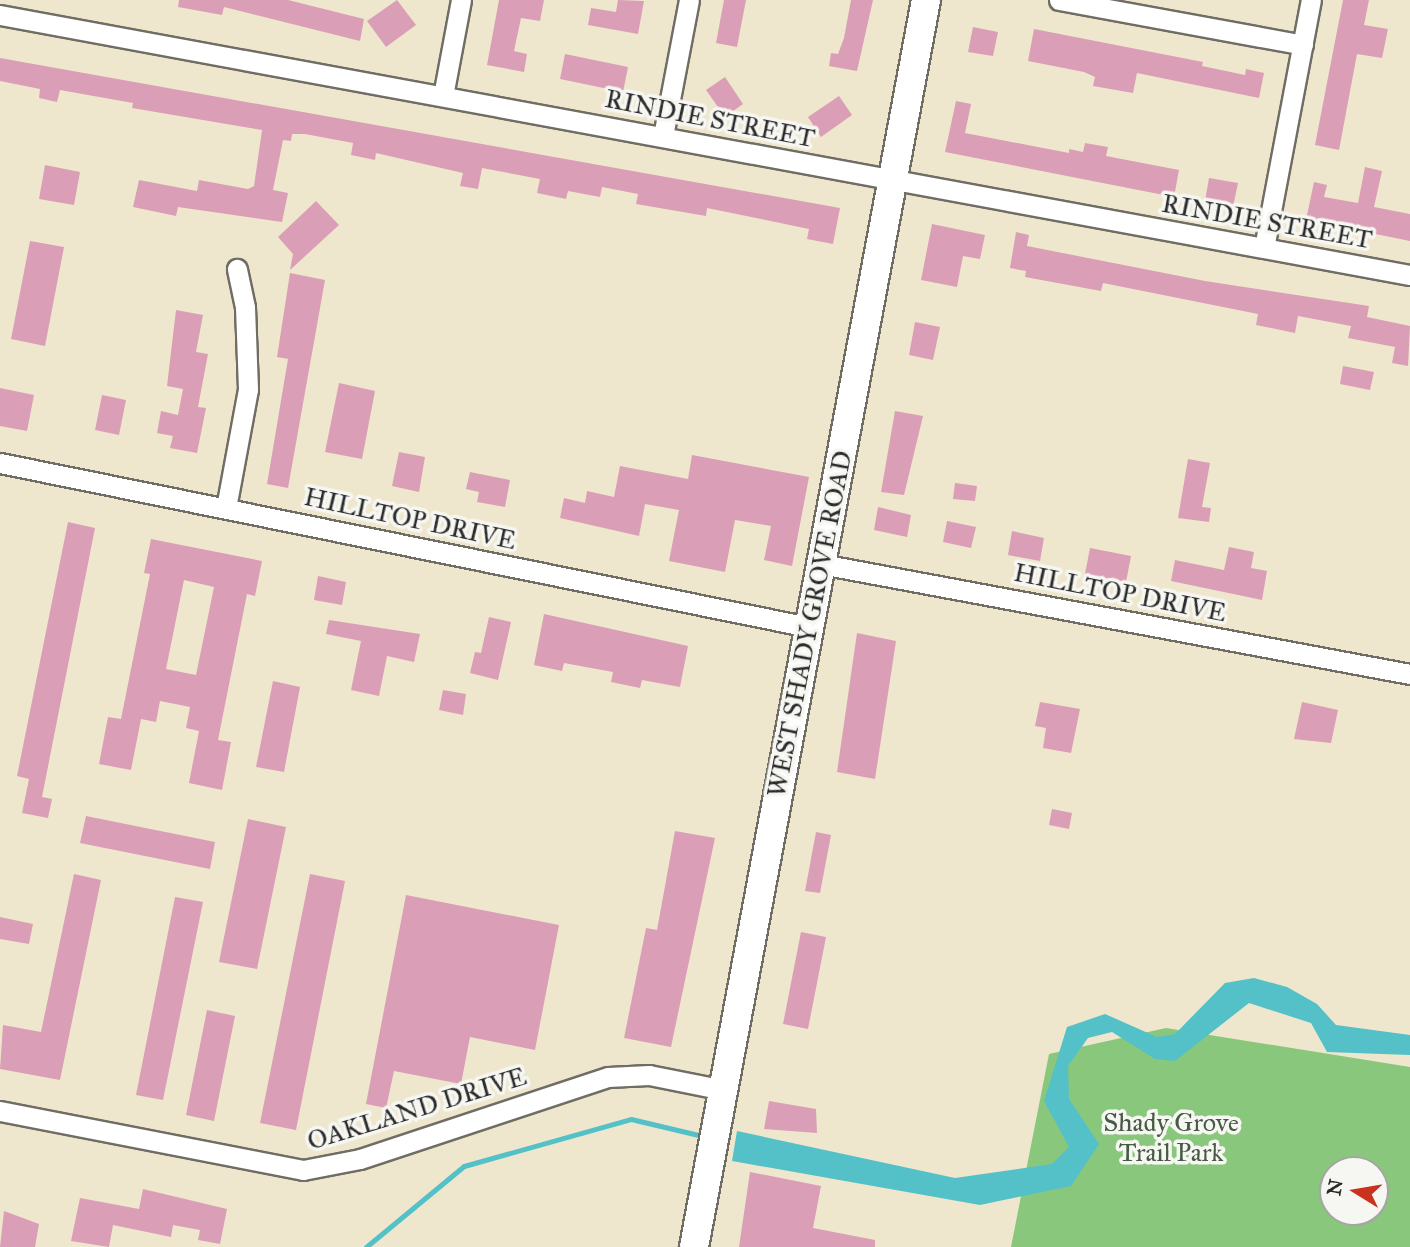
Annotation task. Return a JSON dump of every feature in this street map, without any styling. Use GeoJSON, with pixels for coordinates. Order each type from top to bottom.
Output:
{"type":"FeatureCollection","features":[{"type":"Feature","properties":{"kind":"main road","name":"WEST SHADY GROVE ROAD"},"geometry":{"type":"LineString","coordinates":[[694,1247],[926,0]]}},
{"type":"Feature","properties":{"kind":"street"},"geometry":{"type":"LineString","coordinates":[[443,96],[461,0]]}},
{"type":"Feature","properties":{"kind":"street"},"geometry":{"type":"LineString","coordinates":[[663,136],[688,0]]}},
{"type":"Feature","properties":{"kind":"street"},"geometry":{"type":"LineString","coordinates":[[1059,0],[1303,45]]}},
{"type":"Feature","properties":{"kind":"street"},"geometry":{"type":"LineString","coordinates":[[1264,248],[1311,0]]}},
{"type":"Feature","properties":{"kind":"street","name":"RINDIE STREET"},"geometry":{"type":"LineString","coordinates":[[0,15],[1410,275]]}},
{"type":"Feature","properties":{"kind":"street"},"geometry":{"type":"LineString","coordinates":[[226,508],[248,390],[245,306],[237,269]]}},
{"type":"Feature","properties":{"kind":"street","name":"HILLTOP DRIVE"},"geometry":{"type":"LineString","coordinates":[[0,463],[809,627]]}},
{"type":"Feature","properties":{"kind":"street","name":"HILLTOP DRIVE"},"geometry":{"type":"LineString","coordinates":[[821,564],[1410,674]]}},
{"type":"Feature","properties":{"kind":"street","name":"OAKLAND DRIVE"},"geometry":{"type":"LineString","coordinates":[[0,1111],[303,1170],[360,1159],[608,1077],[649,1075],[724,1090]]}},
{"type":"Feature","properties":{"kind":"green space","name":"Shady Grove Trail Park"},"geometry":{"type":"Polygon","coordinates":[[[1166,1028],[1410,1067],[1410,1247],[1011,1247],[1049,1054],[1166,1028]]]}},
{"type":"Feature","properties":{"kind":"water"},"geometry":{"type":"Polygon","coordinates":[[[1254,978],[1287,987],[1317,1004],[1336,1025],[1410,1035],[1410,1055],[1327,1052],[1311,1023],[1249,1003],[1175,1061],[1155,1059],[1112,1032],[1088,1038],[1068,1066],[1069,1099],[1099,1144],[1071,1186],[980,1205],[732,1161],[737,1131],[955,1178],[1052,1164],[1069,1147],[1044,1101],[1067,1027],[1105,1014],[1157,1037],[1175,1034],[1225,983],[1254,978]]]}},
{"type":"Feature","properties":{"kind":"building"},"geometry":{"type":"Polygon","coordinates":[[[179,0],[288,0],[364,19],[360,41],[224,7],[222,15],[178,7],[179,0]]]}},
{"type":"Feature","properties":{"kind":"building"},"geometry":{"type":"Polygon","coordinates":[[[397,0],[416,25],[386,47],[367,21],[397,0]]]}},
{"type":"Feature","properties":{"kind":"building"},"geometry":{"type":"Polygon","coordinates":[[[499,0],[544,0],[540,21],[521,18],[514,51],[527,54],[524,72],[487,65],[499,0]]]}},
{"type":"Feature","properties":{"kind":"building"},"geometry":{"type":"Polygon","coordinates":[[[618,0],[644,1],[638,34],[588,25],[591,8],[616,12],[618,0]]]}},
{"type":"Feature","properties":{"kind":"building"},"geometry":{"type":"Polygon","coordinates":[[[724,0],[746,0],[737,47],[716,43],[724,0]]]}},
{"type":"Feature","properties":{"kind":"building"},"geometry":{"type":"Polygon","coordinates":[[[851,0],[873,0],[857,71],[829,66],[831,53],[838,54],[844,38],[851,0]]]}},
{"type":"Feature","properties":{"kind":"building"},"geometry":{"type":"Polygon","coordinates":[[[1343,0],[1369,0],[1364,25],[1388,29],[1382,58],[1357,54],[1339,150],[1315,145],[1343,0]]]}},
{"type":"Feature","properties":{"kind":"building"},"geometry":{"type":"Polygon","coordinates":[[[973,27],[998,32],[993,56],[968,52],[973,27]]]}},
{"type":"Feature","properties":{"kind":"building"},"geometry":{"type":"Polygon","coordinates":[[[1034,29],[1203,62],[1202,66],[1245,75],[1246,69],[1264,73],[1259,98],[1137,73],[1133,93],[1093,86],[1095,77],[1084,72],[1028,61],[1034,29]]]}},
{"type":"Feature","properties":{"kind":"building"},"geometry":{"type":"Polygon","coordinates":[[[565,54],[628,67],[623,92],[560,79],[565,54]]]}},
{"type":"Feature","properties":{"kind":"building"},"geometry":{"type":"Polygon","coordinates":[[[0,58],[840,208],[833,244],[807,239],[809,229],[707,208],[706,216],[636,204],[638,194],[602,187],[600,197],[568,191],[566,199],[537,193],[540,179],[482,168],[478,189],[460,186],[463,173],[376,153],[375,160],[351,155],[353,143],[305,134],[292,134],[291,141],[283,140],[273,190],[288,193],[282,222],[178,207],[176,216],[133,207],[139,180],[197,191],[199,180],[248,189],[254,186],[262,130],[132,108],[133,103],[60,90],[57,102],[39,98],[40,89],[0,81],[0,58]]]}},
{"type":"Feature","properties":{"kind":"building"},"geometry":{"type":"Polygon","coordinates":[[[725,77],[743,104],[725,117],[706,90],[725,77]]]}},
{"type":"Feature","properties":{"kind":"building"},"geometry":{"type":"Polygon","coordinates":[[[839,96],[852,115],[821,137],[808,117],[839,96]]]}},
{"type":"Feature","properties":{"kind":"building"},"geometry":{"type":"Polygon","coordinates":[[[956,101],[971,104],[965,133],[1069,153],[1069,149],[1083,152],[1085,143],[1108,147],[1106,156],[1179,170],[1174,197],[945,152],[956,101]]]}},
{"type":"Feature","properties":{"kind":"building"},"geometry":{"type":"Polygon","coordinates":[[[45,165],[80,172],[74,205],[39,199],[45,165]]]}},
{"type":"Feature","properties":{"kind":"building"},"geometry":{"type":"Polygon","coordinates":[[[1365,167],[1382,171],[1374,207],[1410,214],[1410,241],[1306,220],[1314,182],[1327,185],[1324,197],[1358,203],[1365,167]]]}},
{"type":"Feature","properties":{"kind":"building"},"geometry":{"type":"Polygon","coordinates":[[[1209,178],[1238,183],[1233,207],[1205,201],[1209,178]]]}},
{"type":"Feature","properties":{"kind":"building"},"geometry":{"type":"Polygon","coordinates":[[[316,201],[339,225],[290,270],[293,254],[278,237],[316,201]]]}},
{"type":"Feature","properties":{"kind":"building"},"geometry":{"type":"Polygon","coordinates":[[[932,224],[985,235],[980,259],[963,256],[957,287],[921,280],[932,224]]]}},
{"type":"Feature","properties":{"kind":"building"},"geometry":{"type":"Polygon","coordinates":[[[1016,232],[1029,235],[1027,246],[1205,281],[1369,306],[1367,317],[1410,326],[1408,366],[1392,363],[1395,347],[1348,338],[1351,326],[1298,316],[1295,333],[1256,325],[1258,314],[1103,283],[1101,291],[1025,277],[1026,271],[1010,268],[1016,232]]]}},
{"type":"Feature","properties":{"kind":"building"},"geometry":{"type":"Polygon","coordinates":[[[30,241],[64,247],[45,346],[11,339],[30,241]]]}},
{"type":"Feature","properties":{"kind":"building"},"geometry":{"type":"Polygon","coordinates":[[[290,273],[325,280],[288,488],[267,484],[288,359],[277,357],[290,273]]]}},
{"type":"Feature","properties":{"kind":"building"},"geometry":{"type":"Polygon","coordinates":[[[176,310],[203,315],[196,352],[208,354],[198,407],[206,408],[197,453],[170,448],[173,436],[157,433],[161,411],[178,415],[183,389],[167,386],[176,310]]]}},
{"type":"Feature","properties":{"kind":"building"},"geometry":{"type":"Polygon","coordinates":[[[915,322],[940,327],[933,360],[909,355],[915,322]]]}},
{"type":"Feature","properties":{"kind":"building"},"geometry":{"type":"Polygon","coordinates":[[[1343,366],[1374,372],[1370,390],[1340,384],[1343,366]]]}},
{"type":"Feature","properties":{"kind":"building"},"geometry":{"type":"Polygon","coordinates":[[[339,383],[375,391],[362,459],[325,452],[339,383]]]}},
{"type":"Feature","properties":{"kind":"building"},"geometry":{"type":"Polygon","coordinates":[[[0,388],[34,395],[27,431],[0,426],[0,388]]]}},
{"type":"Feature","properties":{"kind":"building"},"geometry":{"type":"Polygon","coordinates":[[[102,395],[126,400],[119,435],[95,430],[102,395]]]}},
{"type":"Feature","properties":{"kind":"building"},"geometry":{"type":"Polygon","coordinates":[[[895,411],[923,416],[904,495],[881,492],[895,411]]]}},
{"type":"Feature","properties":{"kind":"building"},"geometry":{"type":"Polygon","coordinates":[[[399,452],[425,457],[419,492],[392,486],[399,452]]]}},
{"type":"Feature","properties":{"kind":"building"},"geometry":{"type":"Polygon","coordinates":[[[692,455],[809,477],[792,566],[764,560],[771,526],[735,520],[725,572],[669,561],[679,510],[645,504],[639,536],[560,518],[564,498],[585,503],[587,491],[614,497],[620,466],[688,479],[692,455]]]}},
{"type":"Feature","properties":{"kind":"building"},"geometry":{"type":"Polygon","coordinates":[[[1188,459],[1210,463],[1202,507],[1211,508],[1209,522],[1178,518],[1188,459]]]}},
{"type":"Feature","properties":{"kind":"building"},"geometry":{"type":"Polygon","coordinates":[[[470,472],[510,480],[505,507],[477,502],[479,492],[466,489],[470,472]]]}},
{"type":"Feature","properties":{"kind":"building"},"geometry":{"type":"Polygon","coordinates":[[[955,483],[977,486],[975,501],[953,499],[955,483]]]}},
{"type":"Feature","properties":{"kind":"building"},"geometry":{"type":"Polygon","coordinates":[[[878,507],[911,515],[907,537],[874,530],[878,507]]]}},
{"type":"Feature","properties":{"kind":"building"},"geometry":{"type":"Polygon","coordinates":[[[947,521],[976,527],[971,548],[943,542],[947,521]]]}},
{"type":"Feature","properties":{"kind":"building"},"geometry":{"type":"Polygon","coordinates":[[[68,522],[95,528],[42,797],[52,799],[48,818],[22,813],[29,779],[17,776],[68,522]]]}},
{"type":"Feature","properties":{"kind":"building"},"geometry":{"type":"Polygon","coordinates":[[[1012,531],[1044,538],[1040,561],[1008,555],[1012,531]]]}},
{"type":"Feature","properties":{"kind":"building"},"geometry":{"type":"Polygon","coordinates":[[[151,539],[262,561],[255,596],[247,594],[218,740],[231,742],[222,790],[189,783],[199,731],[186,728],[190,707],[160,701],[156,722],[141,719],[131,770],[99,764],[108,717],[121,719],[150,574],[144,573],[151,539]],[[184,580],[166,669],[196,675],[214,587],[184,580]]]}},
{"type":"Feature","properties":{"kind":"building"},"geometry":{"type":"Polygon","coordinates":[[[1229,547],[1254,552],[1251,568],[1267,571],[1262,600],[1171,581],[1175,560],[1224,570],[1229,547]]]}},
{"type":"Feature","properties":{"kind":"building"},"geometry":{"type":"Polygon","coordinates":[[[1090,548],[1131,556],[1126,582],[1085,574],[1090,548]]]}},
{"type":"Feature","properties":{"kind":"building"},"geometry":{"type":"Polygon","coordinates":[[[318,576],[346,582],[342,605],[314,600],[318,576]]]}},
{"type":"Feature","properties":{"kind":"building"},"geometry":{"type":"Polygon","coordinates":[[[544,614],[688,646],[680,687],[642,680],[640,688],[611,682],[613,672],[564,663],[562,671],[534,665],[544,614]]]}},
{"type":"Feature","properties":{"kind":"building"},"geometry":{"type":"Polygon","coordinates":[[[489,617],[511,622],[498,680],[470,673],[475,652],[481,653],[489,617]]]}},
{"type":"Feature","properties":{"kind":"building"},"geometry":{"type":"Polygon","coordinates":[[[329,620],[420,634],[414,662],[387,656],[379,696],[351,690],[361,641],[326,634],[329,620]]]}},
{"type":"Feature","properties":{"kind":"building"},"geometry":{"type":"Polygon","coordinates":[[[857,633],[896,641],[875,779],[837,772],[857,633]]]}},
{"type":"Feature","properties":{"kind":"building"},"geometry":{"type":"Polygon","coordinates":[[[273,681],[300,687],[284,772],[256,767],[273,681]]]}},
{"type":"Feature","properties":{"kind":"building"},"geometry":{"type":"Polygon","coordinates":[[[443,690],[466,694],[463,715],[439,710],[443,690]]]}},
{"type":"Feature","properties":{"kind":"building"},"geometry":{"type":"Polygon","coordinates":[[[1040,702],[1080,709],[1071,753],[1043,748],[1046,728],[1035,726],[1040,702]]]}},
{"type":"Feature","properties":{"kind":"building"},"geometry":{"type":"Polygon","coordinates":[[[1302,702],[1338,710],[1331,743],[1294,739],[1302,702]]]}},
{"type":"Feature","properties":{"kind":"building"},"geometry":{"type":"Polygon","coordinates":[[[1052,809],[1072,813],[1069,829],[1049,825],[1052,809]]]}},
{"type":"Feature","properties":{"kind":"building"},"geometry":{"type":"Polygon","coordinates":[[[86,816],[215,842],[210,869],[80,843],[86,816]]]}},
{"type":"Feature","properties":{"kind":"building"},"geometry":{"type":"Polygon","coordinates":[[[248,819],[286,827],[257,969],[219,962],[248,819]]]}},
{"type":"Feature","properties":{"kind":"building"},"geometry":{"type":"Polygon","coordinates":[[[675,831],[715,838],[671,1047],[624,1038],[646,928],[657,930],[675,831]]]}},
{"type":"Feature","properties":{"kind":"building"},"geometry":{"type":"Polygon","coordinates":[[[816,832],[831,835],[820,893],[805,891],[816,832]]]}},
{"type":"Feature","properties":{"kind":"building"},"geometry":{"type":"Polygon","coordinates":[[[74,874],[101,880],[60,1080],[0,1069],[3,1025],[41,1032],[74,874]]]}},
{"type":"Feature","properties":{"kind":"building"},"geometry":{"type":"Polygon","coordinates":[[[310,874],[345,881],[296,1130],[260,1123],[310,874]]]}},
{"type":"Feature","properties":{"kind":"building"},"geometry":{"type":"Polygon","coordinates":[[[406,895],[559,925],[535,1050],[470,1037],[461,1084],[394,1071],[386,1108],[366,1104],[406,895]]]}},
{"type":"Feature","properties":{"kind":"building"},"geometry":{"type":"Polygon","coordinates":[[[175,897],[203,902],[163,1100],[136,1095],[175,897]]]}},
{"type":"Feature","properties":{"kind":"building"},"geometry":{"type":"Polygon","coordinates":[[[0,917],[33,924],[29,944],[0,939],[0,917]]]}},
{"type":"Feature","properties":{"kind":"building"},"geometry":{"type":"Polygon","coordinates":[[[801,932],[826,937],[808,1029],[783,1024],[801,932]]]}},
{"type":"Feature","properties":{"kind":"building"},"geometry":{"type":"Polygon","coordinates":[[[207,1010],[235,1016],[214,1121],[186,1115],[207,1010]]]}},
{"type":"Feature","properties":{"kind":"building"},"geometry":{"type":"Polygon","coordinates":[[[769,1101],[816,1109],[817,1133],[764,1129],[769,1101]]]}},
{"type":"Feature","properties":{"kind":"building"},"geometry":{"type":"Polygon","coordinates":[[[750,1172],[821,1186],[813,1228],[875,1240],[875,1247],[739,1247],[750,1172]]]}},
{"type":"Feature","properties":{"kind":"building"},"geometry":{"type":"Polygon","coordinates":[[[143,1189],[227,1209],[220,1244],[198,1240],[200,1230],[173,1225],[171,1237],[113,1225],[109,1247],[71,1241],[80,1198],[139,1209],[143,1189]]]}},
{"type":"Feature","properties":{"kind":"building"},"geometry":{"type":"Polygon","coordinates":[[[4,1211],[39,1224],[35,1247],[0,1247],[4,1211]]]}},
{"type":"Feature","properties":{"kind":"waterway"},"geometry":{"type":"LineString","coordinates":[[366,1247],[464,1166],[631,1119],[707,1137]]}}]}
